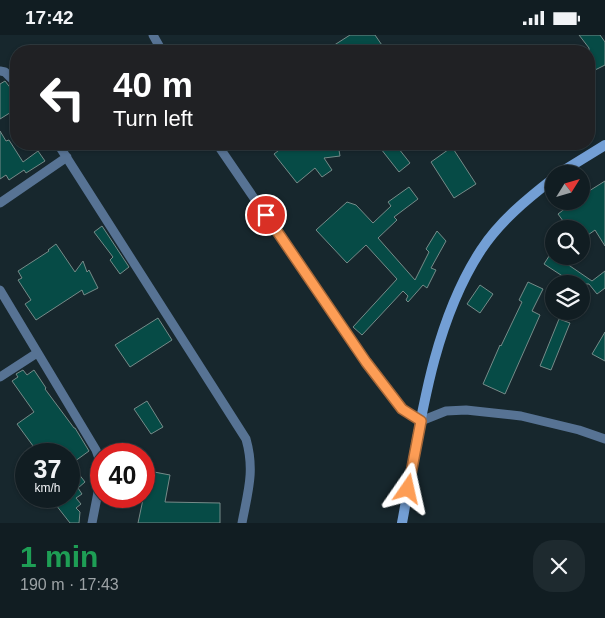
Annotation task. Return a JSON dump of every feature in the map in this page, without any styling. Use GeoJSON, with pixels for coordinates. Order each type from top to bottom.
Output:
{"type":"FeatureCollection","features":[{"type":"Feature","properties":{"kind":"street"},"geometry":{"type":"LineString","coordinates":[[573,165],[605,145]]}},
{"type":"Feature","properties":{"kind":"street"},"geometry":{"type":"LineString","coordinates":[[62,150],[246,439],[251,475],[242,523]]}},
{"type":"Feature","properties":{"kind":"street"},"geometry":{"type":"LineString","coordinates":[[222,150],[366,362],[402,409],[421,421]]}},
{"type":"Feature","properties":{"kind":"street"},"geometry":{"type":"LineString","coordinates":[[0,203],[67,157]]}},
{"type":"Feature","properties":{"kind":"street"},"geometry":{"type":"LineString","coordinates":[[402,523],[421,421],[438,347],[456,295],[482,249],[518,206],[545,184]]}},
{"type":"Feature","properties":{"kind":"street"},"geometry":{"type":"LineString","coordinates":[[0,291],[92,443]]}},
{"type":"Feature","properties":{"kind":"street"},"geometry":{"type":"LineString","coordinates":[[0,377],[37,353]]}},
{"type":"Feature","properties":{"kind":"street"},"geometry":{"type":"LineString","coordinates":[[421,421],[446,411],[466,409],[520,416],[579,430],[605,439]]}},
{"type":"Feature","properties":{"kind":"street"},"geometry":{"type":"LineString","coordinates":[[92,523],[95,508]]}},
{"type":"Feature","properties":{"kind":"building"},"geometry":{"type":"Polygon","coordinates":[[[350,35],[375,35],[382,45],[334,45],[350,35]]]}},
{"type":"Feature","properties":{"kind":"building"},"geometry":{"type":"Polygon","coordinates":[[[579,35],[600,35],[605,42],[605,65],[595,70],[595,45],[587,45],[579,35]]]}},
{"type":"Feature","properties":{"kind":"building"},"geometry":{"type":"Polygon","coordinates":[[[5,81],[10,87],[10,113],[0,119],[0,84],[5,81]]]}},
{"type":"Feature","properties":{"kind":"building"},"geometry":{"type":"Polygon","coordinates":[[[0,131],[6,141],[10,142],[10,150],[15,150],[23,162],[38,151],[45,161],[26,173],[24,170],[9,180],[6,175],[0,179],[0,131]]]}},
{"type":"Feature","properties":{"kind":"building"},"geometry":{"type":"Polygon","coordinates":[[[279,150],[339,150],[340,156],[324,158],[332,170],[322,177],[315,168],[297,183],[274,154],[279,150]]]}},
{"type":"Feature","properties":{"kind":"building"},"geometry":{"type":"Polygon","coordinates":[[[382,150],[400,150],[410,163],[399,172],[382,150]]]}},
{"type":"Feature","properties":{"kind":"building"},"geometry":{"type":"Polygon","coordinates":[[[448,150],[454,150],[476,184],[454,198],[431,162],[448,150]]]}},
{"type":"Feature","properties":{"kind":"building"},"geometry":{"type":"Polygon","coordinates":[[[605,181],[605,246],[595,230],[590,234],[590,220],[562,220],[558,214],[563,210],[590,210],[590,190],[605,181]]]}},
{"type":"Feature","properties":{"kind":"building"},"geometry":{"type":"Polygon","coordinates":[[[409,187],[418,199],[394,217],[397,220],[378,238],[415,280],[429,252],[426,249],[437,231],[446,241],[431,268],[436,270],[427,288],[423,285],[408,302],[406,300],[408,296],[403,291],[362,335],[353,327],[397,279],[366,245],[347,263],[316,230],[347,202],[356,205],[373,223],[391,206],[388,202],[409,187]]]}},
{"type":"Feature","properties":{"kind":"building"},"geometry":{"type":"Polygon","coordinates":[[[102,226],[129,267],[120,274],[110,260],[113,257],[94,232],[102,226]]]}},
{"type":"Feature","properties":{"kind":"building"},"geometry":{"type":"Polygon","coordinates":[[[56,244],[75,272],[83,261],[87,272],[89,270],[98,288],[84,295],[82,290],[36,320],[25,304],[31,300],[18,280],[22,278],[18,271],[49,251],[56,244]]]}},
{"type":"Feature","properties":{"kind":"building"},"geometry":{"type":"Polygon","coordinates":[[[546,265],[569,265],[583,275],[561,275],[546,265]]]}},
{"type":"Feature","properties":{"kind":"building"},"geometry":{"type":"Polygon","coordinates":[[[605,271],[605,288],[597,294],[590,285],[590,280],[592,281],[605,271]]]}},
{"type":"Feature","properties":{"kind":"building"},"geometry":{"type":"Polygon","coordinates":[[[528,282],[543,289],[532,311],[540,315],[505,394],[483,384],[522,302],[519,300],[528,282]]]}},
{"type":"Feature","properties":{"kind":"building"},"geometry":{"type":"Polygon","coordinates":[[[480,285],[493,294],[480,313],[467,304],[480,285]]]}},
{"type":"Feature","properties":{"kind":"building"},"geometry":{"type":"Polygon","coordinates":[[[158,318],[172,340],[130,367],[115,345],[158,318]]]}},
{"type":"Feature","properties":{"kind":"building"},"geometry":{"type":"Polygon","coordinates":[[[559,320],[570,323],[551,370],[540,366],[559,320]]]}},
{"type":"Feature","properties":{"kind":"building"},"geometry":{"type":"Polygon","coordinates":[[[605,332],[605,361],[592,354],[605,332]]]}},
{"type":"Feature","properties":{"kind":"building"},"geometry":{"type":"Polygon","coordinates":[[[23,370],[27,375],[34,370],[45,389],[75,428],[89,451],[80,458],[80,443],[31,443],[17,424],[34,412],[12,381],[18,377],[16,374],[23,370]]]}},
{"type":"Feature","properties":{"kind":"building"},"geometry":{"type":"Polygon","coordinates":[[[147,401],[163,427],[151,434],[134,409],[147,401]]]}},
{"type":"Feature","properties":{"kind":"building"},"geometry":{"type":"Polygon","coordinates":[[[155,472],[170,475],[165,502],[220,503],[220,523],[138,523],[141,508],[155,508],[155,472]]]}},
{"type":"Feature","properties":{"kind":"building"},"geometry":{"type":"Polygon","coordinates":[[[80,476],[85,482],[80,486],[80,476]]]}},
{"type":"Feature","properties":{"kind":"building"},"geometry":{"type":"Polygon","coordinates":[[[58,508],[76,508],[80,512],[79,523],[70,523],[58,508]]]}},
{"type":"Feature","properties":{"kind":"route"},"geometry":{"type":"LineString","coordinates":[[266,215],[366,362],[402,409],[421,421],[408,489]]}}]}
